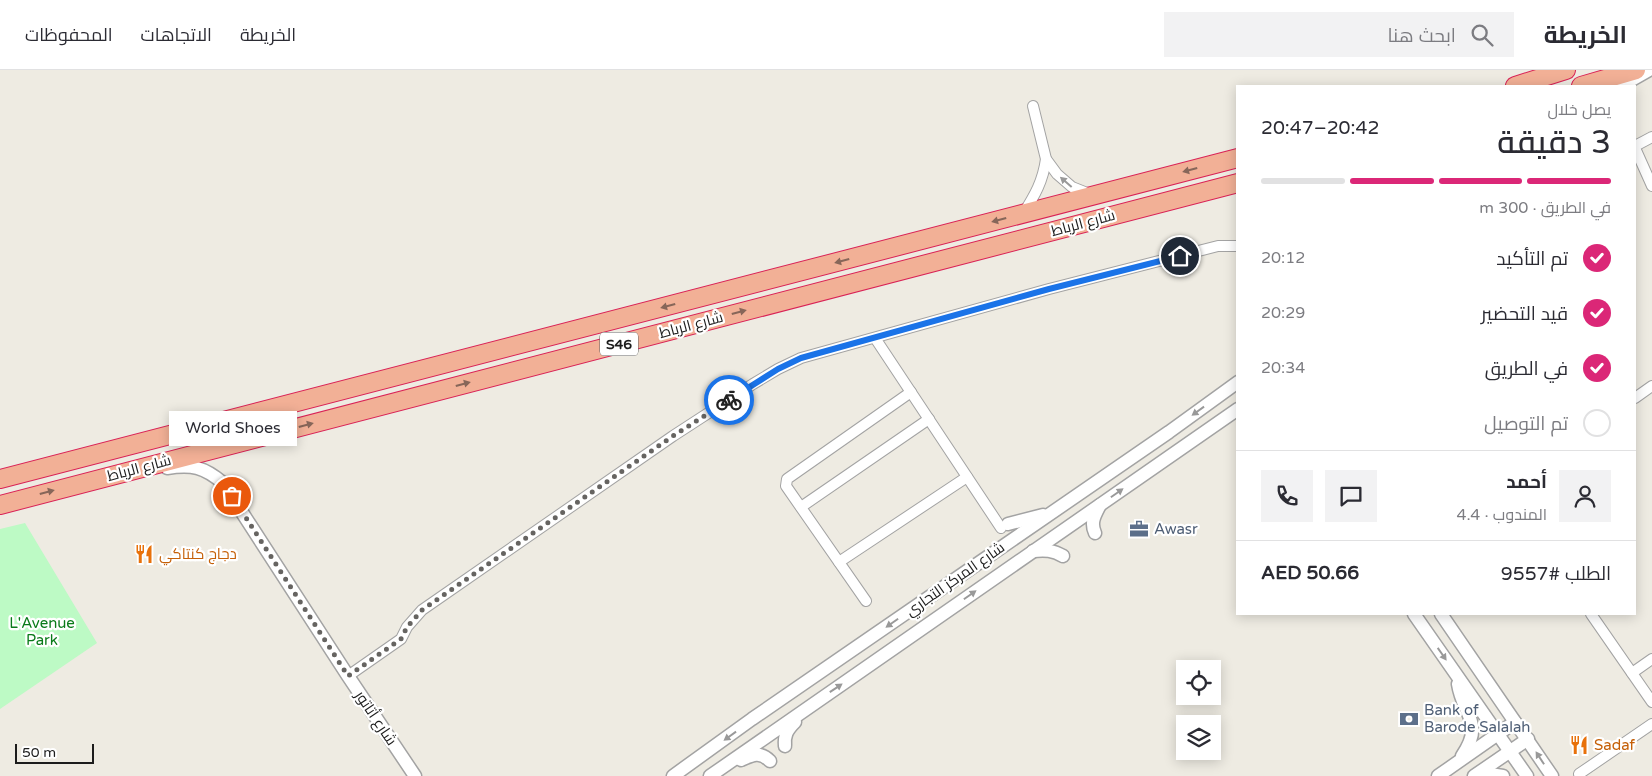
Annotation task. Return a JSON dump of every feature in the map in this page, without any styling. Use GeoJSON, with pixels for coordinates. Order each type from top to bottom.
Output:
{"type":"FeatureCollection","features":[{"type":"Feature","properties":{"kind":"highway"},"geometry":{"type":"LineString","coordinates":[[1518,85],[1566,70]]}},
{"type":"Feature","properties":{"kind":"highway"},"geometry":{"type":"LineString","coordinates":[[1584,85],[1636,70]]}},
{"type":"Feature","properties":{"kind":"highway","name":"شارع الرباط"},"geometry":{"type":"LineString","coordinates":[[0,479],[1236,159]]}},
{"type":"Feature","properties":{"kind":"highway","name":"شارع الرباط"},"geometry":{"type":"LineString","coordinates":[[0,505],[1236,184]]}},
{"type":"Feature","properties":{"kind":"highway"},"geometry":{"type":"LineString","coordinates":[[0,467],[47,456],[97,454]]}},
{"type":"Feature","properties":{"kind":"street"},"geometry":{"type":"LineString","coordinates":[[1622,85],[1649,70]]}},
{"type":"Feature","properties":{"kind":"street"},"geometry":{"type":"LineString","coordinates":[[1033,106],[1046,158],[1057,174],[1072,187],[1093,196]]}},
{"type":"Feature","properties":{"kind":"street"},"geometry":{"type":"LineString","coordinates":[[1636,146],[1652,137]]}},
{"type":"Feature","properties":{"kind":"street"},"geometry":{"type":"LineString","coordinates":[[1636,149],[1652,186]]}},
{"type":"Feature","properties":{"kind":"street"},"geometry":{"type":"LineString","coordinates":[[1023,214],[1037,193],[1044,172],[1046,158]]}},
{"type":"Feature","properties":{"kind":"street"},"geometry":{"type":"LineString","coordinates":[[348,676],[401,639],[407,627],[422,610],[673,436],[778,369],[801,358],[1049,289],[1218,246],[1236,246]]}},
{"type":"Feature","properties":{"kind":"street"},"geometry":{"type":"LineString","coordinates":[[875,338],[967,477],[1004,526],[1052,512]]}},
{"type":"Feature","properties":{"kind":"street","name":"شارع المركز التجاري"},"geometry":{"type":"LineString","coordinates":[[672,776],[750,715],[1052,512],[1236,383]]}},
{"type":"Feature","properties":{"kind":"street"},"geometry":{"type":"LineString","coordinates":[[1636,397],[1652,386]]}},
{"type":"Feature","properties":{"kind":"street"},"geometry":{"type":"LineString","coordinates":[[866,601],[786,486],[787,479],[911,392]]}},
{"type":"Feature","properties":{"kind":"street","name":"شارع المركز التجاري"},"geometry":{"type":"LineString","coordinates":[[713,774],[1033,551],[1232,417]]}},
{"type":"Feature","properties":{"kind":"street"},"geometry":{"type":"LineString","coordinates":[[801,507],[928,419]]}},
{"type":"Feature","properties":{"kind":"street","name":"شارع أتاتور"},"geometry":{"type":"LineString","coordinates":[[100,478],[182,466],[199,468],[212,474],[223,483],[415,776]]}},
{"type":"Feature","properties":{"kind":"street"},"geometry":{"type":"LineString","coordinates":[[839,562],[967,477]]}},
{"type":"Feature","properties":{"kind":"street"},"geometry":{"type":"LineString","coordinates":[[1095,533],[1092,521],[1100,505]]}},
{"type":"Feature","properties":{"kind":"street"},"geometry":{"type":"LineString","coordinates":[[1033,551],[1056,551],[1063,556]]}},
{"type":"Feature","properties":{"kind":"street"},"geometry":{"type":"LineString","coordinates":[[1415,615],[1527,776]]}},
{"type":"Feature","properties":{"kind":"street"},"geometry":{"type":"LineString","coordinates":[[1442,615],[1552,776]]}},
{"type":"Feature","properties":{"kind":"street"},"geometry":{"type":"LineString","coordinates":[[1593,615],[1652,702]]}},
{"type":"Feature","properties":{"kind":"street"},"geometry":{"type":"LineString","coordinates":[[1632,673],[1652,660]]}},
{"type":"Feature","properties":{"kind":"street"},"geometry":{"type":"LineString","coordinates":[[1458,676],[1459,690],[1470,716],[1473,731],[1469,746],[1458,762]]}},
{"type":"Feature","properties":{"kind":"street"},"geometry":{"type":"LineString","coordinates":[[785,746],[784,738],[786,732],[810,706]]}},
{"type":"Feature","properties":{"kind":"street"},"geometry":{"type":"LineString","coordinates":[[1438,776],[1516,722]]}},
{"type":"Feature","properties":{"kind":"street"},"geometry":{"type":"LineString","coordinates":[[1579,774],[1652,724]]}},
{"type":"Feature","properties":{"kind":"street"},"geometry":{"type":"LineString","coordinates":[[1474,776],[1528,740]]}},
{"type":"Feature","properties":{"kind":"street"},"geometry":{"type":"LineString","coordinates":[[713,774],[759,754],[770,760]]}},
{"type":"Feature","properties":{"kind":"street"},"geometry":{"type":"LineString","coordinates":[[1481,776],[1490,774],[1503,776]]}},
{"type":"Feature","properties":{"kind":"green space","name":"L'Avenue Park"},"geometry":{"type":"Polygon","coordinates":[[[25,523],[97,643],[0,709],[0,529],[25,523]]]}},
{"type":"Feature","properties":{"kind":"way so far"},"geometry":{"type":"LineString","coordinates":[[232,496],[348,676],[401,639],[407,627],[422,610],[673,436],[729,400]]}},
{"type":"Feature","properties":{"kind":"place","name":"World Shoes"},"geometry":{"type":"Point","coordinates":[232,496]}},
{"type":"Feature","properties":{"kind":"place","name":"Awasr"},"geometry":{"type":"Point","coordinates":[1139,529]}},
{"type":"Feature","properties":{"kind":"place","name":"دجاج كنتاكي"},"geometry":{"type":"Point","coordinates":[144,554]}},
{"type":"Feature","properties":{"kind":"place","name":"Bank of Barode Salalah"},"geometry":{"type":"Point","coordinates":[1409,719]}},
{"type":"Feature","properties":{"kind":"place","name":"Sadaf"},"geometry":{"type":"Point","coordinates":[1579,745]}},
{"type":"Feature","properties":{"kind":"route"},"geometry":{"type":"LineString","coordinates":[[729,400],[778,369],[801,358],[1049,289],[1180,256]]}}]}
